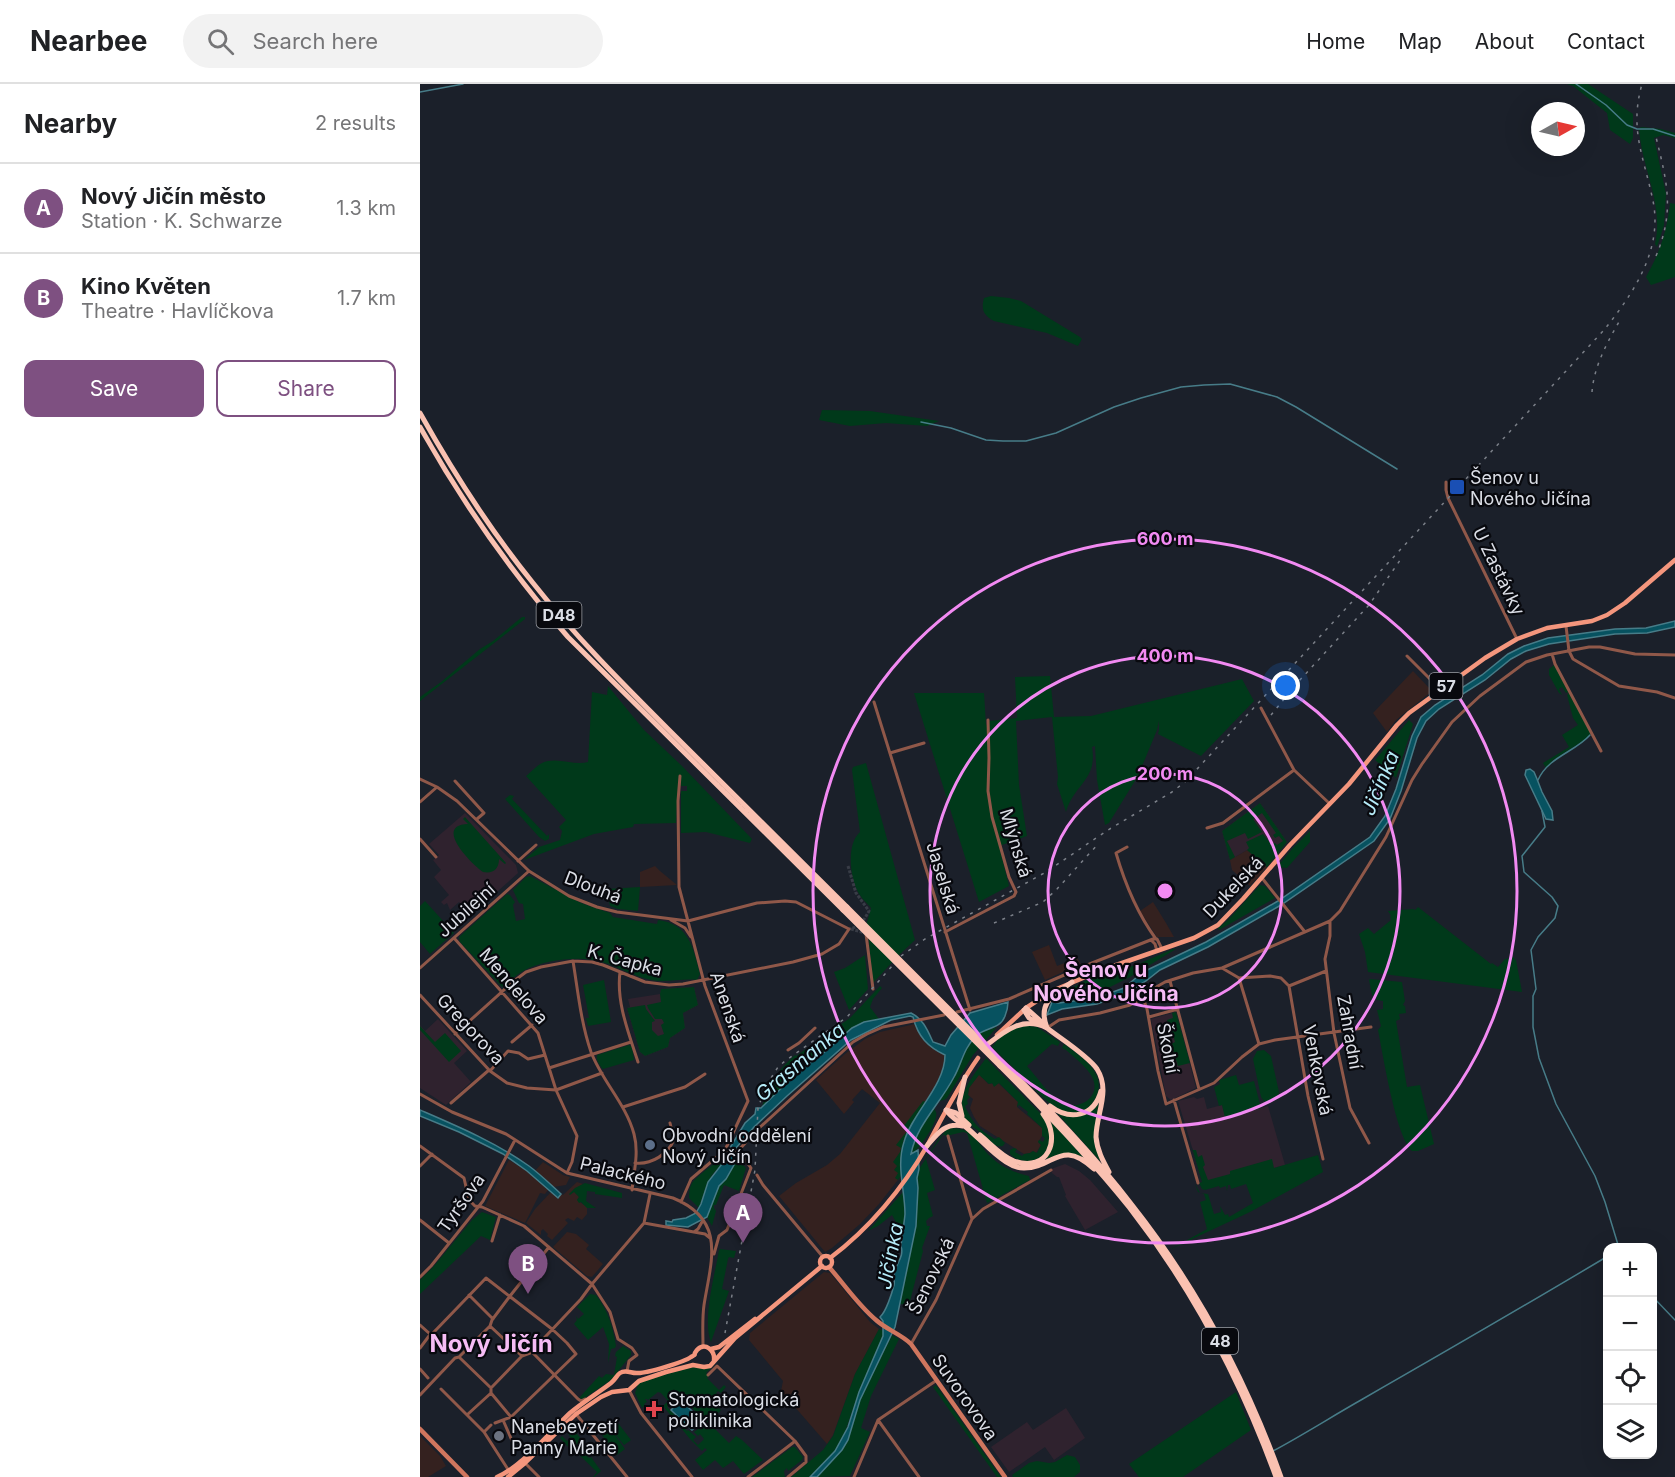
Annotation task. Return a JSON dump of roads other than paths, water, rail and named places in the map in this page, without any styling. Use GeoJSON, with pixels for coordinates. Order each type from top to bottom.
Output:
{"type":"FeatureCollection","features":[{"type":"Feature","properties":{"kind":"highway","name":"D48"},"geometry":{"type":"LineString","coordinates":[[420,412],[485,519],[531,582],[558,614],[845,908]]}},
{"type":"Feature","properties":{"kind":"highway","name":"D48"},"geometry":{"type":"LineString","coordinates":[[420,427],[458,491],[510,567],[568,637],[845,908]]}},
{"type":"Feature","properties":{"kind":"highway","name":"48"},"geometry":{"type":"LineString","coordinates":[[845,908],[1085,1148],[1165,1250],[1209,1322],[1248,1397],[1278,1477]]}},
{"type":"Feature","properties":{"kind":"highway"},"geometry":{"type":"LineString","coordinates":[[1044,1026],[1044,1011],[1047,1002],[1072,982]]}},
{"type":"Feature","properties":{"kind":"highway"},"geometry":{"type":"LineString","coordinates":[[1025,1009],[1095,1067],[1100,1074],[1102,1102],[1096,1142],[1114,1185]]}},
{"type":"Feature","properties":{"kind":"highway"},"geometry":{"type":"LineString","coordinates":[[988,1044],[1016,1025],[1028,1023],[1044,1026]]}},
{"type":"Feature","properties":{"kind":"highway"},"geometry":{"type":"LineString","coordinates":[[965,1077],[959,1106],[961,1115],[969,1127],[1005,1161],[1015,1167],[1031,1167],[1058,1156],[1073,1156],[1089,1164],[1114,1185]]}},
{"type":"Feature","properties":{"kind":"highway"},"geometry":{"type":"LineString","coordinates":[[1031,1095],[1057,1111],[1077,1115],[1086,1112],[1096,1104],[1102,1086]]}},
{"type":"Feature","properties":{"kind":"highway"},"geometry":{"type":"LineString","coordinates":[[946,1110],[948,1114],[969,1127],[1008,1158],[1024,1163],[1039,1160],[1045,1156],[1052,1141],[1052,1132],[1047,1119],[1031,1095]]}},
{"type":"Feature","properties":{"kind":"highway"},"geometry":{"type":"LineString","coordinates":[[926,1147],[946,1127],[959,1125],[969,1127]]}},
{"type":"Feature","properties":{"kind":"main road","name":"Dukelská"},"geometry":{"type":"LineString","coordinates":[[1160,950],[1200,935],[1218,925],[1349,784],[1409,713],[1493,653],[1517,639],[1535,632],[1592,621],[1607,615],[1675,560]]}},
{"type":"Feature","properties":{"kind":"main road","name":"57"},"geometry":{"type":"LineString","coordinates":[[988,1044],[1025,1009],[1052,991],[1160,950]]}},
{"type":"Feature","properties":{"kind":"main road"},"geometry":{"type":"LineString","coordinates":[[830,1258],[881,1210],[902,1184],[978,1058]]}},
{"type":"Feature","properties":{"kind":"main road"},"geometry":{"type":"LineString","coordinates":[[822,1266],[820,1261],[823,1257],[830,1258]]}},
{"type":"Feature","properties":{"kind":"main road"},"geometry":{"type":"LineString","coordinates":[[822,1266],[829,1267],[832,1262],[830,1258]]}},
{"type":"Feature","properties":{"kind":"main road"},"geometry":{"type":"LineString","coordinates":[[508,1477],[576,1414],[602,1397],[612,1392],[629,1390],[645,1378],[687,1366],[712,1365],[735,1338],[822,1266]]}},
{"type":"Feature","properties":{"kind":"main road"},"geometry":{"type":"LineString","coordinates":[[497,1477],[509,1471],[571,1413],[621,1372],[654,1370],[686,1360],[703,1347],[718,1348],[746,1324],[767,1311]]}},
{"type":"Feature","properties":{"kind":"main road"},"geometry":{"type":"LineString","coordinates":[[711,1349],[714,1353],[714,1360]]}},
{"type":"Feature","properties":{"kind":"main road"},"geometry":{"type":"LineString","coordinates":[[694,1355],[695,1362],[699,1366]]}},
{"type":"Feature","properties":{"kind":"main road"},"geometry":{"type":"LineString","coordinates":[[629,1372],[635,1379],[634,1385]]}},
{"type":"Feature","properties":{"kind":"main road"},"geometry":{"type":"LineString","coordinates":[[616,1378],[617,1385],[622,1390]]}},
{"type":"Feature","properties":{"kind":"street","name":"U Zastávky"},"geometry":{"type":"LineString","coordinates":[[1446,482],[1448,498],[1517,639]]}},
{"type":"Feature","properties":{"kind":"street"},"geometry":{"type":"LineString","coordinates":[[1566,625],[1572,659],[1619,686],[1657,692],[1675,698]]}},
{"type":"Feature","properties":{"kind":"street"},"geometry":{"type":"LineString","coordinates":[[1044,1026],[1059,1020],[1130,1005],[1143,998],[1151,990],[1170,981],[1193,973],[1222,968],[1330,921],[1340,911],[1386,837],[1412,780],[1452,722],[1480,696],[1520,666],[1532,659],[1552,654],[1600,647],[1635,654],[1675,655]]}},
{"type":"Feature","properties":{"kind":"street"},"geometry":{"type":"LineString","coordinates":[[1552,654],[1555,664],[1601,751]]}},
{"type":"Feature","properties":{"kind":"street"},"geometry":{"type":"LineString","coordinates":[[1407,656],[1441,690]]}},
{"type":"Feature","properties":{"kind":"street","name":"Jaselská"},"geometry":{"type":"LineString","coordinates":[[874,702],[970,1010]]}},
{"type":"Feature","properties":{"kind":"street"},"geometry":{"type":"LineString","coordinates":[[1261,708],[1294,770],[1330,804]]}},
{"type":"Feature","properties":{"kind":"street","name":"Mlýnská"},"geometry":{"type":"LineString","coordinates":[[945,932],[1014,896],[1016,892],[1009,877],[992,817],[988,791],[988,720]]}},
{"type":"Feature","properties":{"kind":"street"},"geometry":{"type":"LineString","coordinates":[[890,753],[924,743]]}},
{"type":"Feature","properties":{"kind":"street"},"geometry":{"type":"LineString","coordinates":[[1207,828],[1222,823],[1294,770]]}},
{"type":"Feature","properties":{"kind":"street","name":"Anenská"},"geometry":{"type":"LineString","coordinates":[[680,776],[679,886],[704,980],[748,1101],[727,1150]]}},
{"type":"Feature","properties":{"kind":"street","name":"Dlouhá"},"geometry":{"type":"LineString","coordinates":[[420,779],[457,801],[529,871],[569,896],[617,912],[688,921]]}},
{"type":"Feature","properties":{"kind":"street","name":"Dlouhá"},"geometry":{"type":"LineString","coordinates":[[454,781],[484,813],[476,819]]}},
{"type":"Feature","properties":{"kind":"street"},"geometry":{"type":"LineString","coordinates":[[420,802],[437,788]]}},
{"type":"Feature","properties":{"kind":"street"},"geometry":{"type":"LineString","coordinates":[[420,839],[436,857]]}},
{"type":"Feature","properties":{"kind":"street"},"geometry":{"type":"LineString","coordinates":[[518,861],[536,845]]}},
{"type":"Feature","properties":{"kind":"street"},"geometry":{"type":"LineString","coordinates":[[1127,847],[1116,853],[1119,865],[1137,909],[1155,937],[1160,950]]}},
{"type":"Feature","properties":{"kind":"street","name":"Jubilejní"},"geometry":{"type":"LineString","coordinates":[[420,968],[529,871]]}},
{"type":"Feature","properties":{"kind":"street"},"geometry":{"type":"LineString","coordinates":[[1262,878],[1305,932]]}},
{"type":"Feature","properties":{"kind":"street","name":"K. Čapka"},"geometry":{"type":"LineString","coordinates":[[455,1034],[502,991],[526,972],[535,969],[573,961],[592,962],[645,982],[683,984],[822,954],[839,944],[849,929],[796,902],[785,901],[757,903],[688,921]]}},
{"type":"Feature","properties":{"kind":"street"},"geometry":{"type":"LineString","coordinates":[[666,918],[684,928],[693,941]]}},
{"type":"Feature","properties":{"kind":"street","name":"Zahradní"},"geometry":{"type":"LineString","coordinates":[[1330,921],[1330,936],[1325,959],[1334,1033],[1350,1108],[1369,1143]]}},
{"type":"Feature","properties":{"kind":"street"},"geometry":{"type":"LineString","coordinates":[[866,933],[873,989]]}},
{"type":"Feature","properties":{"kind":"street"},"geometry":{"type":"LineString","coordinates":[[957,1012],[1020,994],[1155,937]]}},
{"type":"Feature","properties":{"kind":"street","name":"Mendelova"},"geometry":{"type":"LineString","coordinates":[[454,938],[538,1033],[556,1090]]}},
{"type":"Feature","properties":{"kind":"street"},"geometry":{"type":"LineString","coordinates":[[1151,940],[1160,950]]}},
{"type":"Feature","properties":{"kind":"street"},"geometry":{"type":"LineString","coordinates":[[573,961],[581,1010],[592,1054],[623,1107],[634,1135],[636,1146],[632,1190]]}},
{"type":"Feature","properties":{"kind":"street"},"geometry":{"type":"LineString","coordinates":[[1222,968],[1239,978],[1270,976],[1281,978],[1288,986],[1327,971]]}},
{"type":"Feature","properties":{"kind":"street"},"geometry":{"type":"LineString","coordinates":[[620,972],[622,1003],[638,1062]]}},
{"type":"Feature","properties":{"kind":"street"},"geometry":{"type":"LineString","coordinates":[[1239,978],[1259,1044]]}},
{"type":"Feature","properties":{"kind":"street"},"geometry":{"type":"LineString","coordinates":[[1170,981],[1199,1090]]}},
{"type":"Feature","properties":{"kind":"street","name":"Venkovská"},"geometry":{"type":"LineString","coordinates":[[1288,986],[1308,1096],[1323,1159]]}},
{"type":"Feature","properties":{"kind":"street","name":"Gregorova"},"geometry":{"type":"LineString","coordinates":[[421,997],[498,1078],[517,1086],[556,1090]]}},
{"type":"Feature","properties":{"kind":"street","name":"Školní"},"geometry":{"type":"LineString","coordinates":[[1143,998],[1149,1017],[1166,1104],[1174,1100],[1198,1183]]}},
{"type":"Feature","properties":{"kind":"street"},"geometry":{"type":"LineString","coordinates":[[1149,1017],[1178,1009]]}},
{"type":"Feature","properties":{"kind":"street"},"geometry":{"type":"LineString","coordinates":[[681,1202],[691,1179],[727,1150],[738,1150],[765,1122],[853,1042],[883,1027],[944,1015]]}},
{"type":"Feature","properties":{"kind":"street"},"geometry":{"type":"LineString","coordinates":[[512,1042],[531,1025]]}},
{"type":"Feature","properties":{"kind":"street"},"geometry":{"type":"LineString","coordinates":[[1174,1100],[1214,1083],[1259,1044],[1371,1027]]}},
{"type":"Feature","properties":{"kind":"street"},"geometry":{"type":"LineString","coordinates":[[788,1050],[815,1028]]}},
{"type":"Feature","properties":{"kind":"street"},"geometry":{"type":"LineString","coordinates":[[549,1068],[631,1040]]}},
{"type":"Feature","properties":{"kind":"street"},"geometry":{"type":"LineString","coordinates":[[452,1103],[508,1052],[519,1053],[528,1059],[545,1055]]}},
{"type":"Feature","properties":{"kind":"street"},"geometry":{"type":"LineString","coordinates":[[567,1173],[572,1162],[577,1136],[556,1090],[602,1073]]}},
{"type":"Feature","properties":{"kind":"street"},"geometry":{"type":"LineString","coordinates":[[623,1107],[686,1087],[705,1074]]}},
{"type":"Feature","properties":{"kind":"street","name":"Palackého"},"geometry":{"type":"LineString","coordinates":[[420,1094],[445,1109],[515,1140],[567,1173],[681,1202],[695,1211],[703,1220],[711,1240],[712,1258],[704,1309],[703,1347]]}},
{"type":"Feature","properties":{"kind":"street"},"geometry":{"type":"LineString","coordinates":[[635,1163],[640,1164],[667,1152],[674,1138],[670,1123]]}},
{"type":"Feature","properties":{"kind":"street"},"geometry":{"type":"LineString","coordinates":[[948,1136],[972,1219],[983,1209],[1051,1170]]}},
{"type":"Feature","properties":{"kind":"street","name":"Tyršova"},"geometry":{"type":"LineString","coordinates":[[420,1277],[479,1207],[515,1140]]}},
{"type":"Feature","properties":{"kind":"street"},"geometry":{"type":"LineString","coordinates":[[420,1146],[464,1178],[470,1200],[475,1206],[524,1226],[591,1284],[610,1312],[618,1339],[632,1348],[637,1355],[629,1361],[629,1372]]}},
{"type":"Feature","properties":{"kind":"street"},"geometry":{"type":"LineString","coordinates":[[712,1258],[719,1236],[727,1230],[751,1168],[738,1150]]}},
{"type":"Feature","properties":{"kind":"street"},"geometry":{"type":"LineString","coordinates":[[420,1166],[432,1154]]}},
{"type":"Feature","properties":{"kind":"street"},"geometry":{"type":"LineString","coordinates":[[757,1175],[823,1257]]}},
{"type":"Feature","properties":{"kind":"street"},"geometry":{"type":"LineString","coordinates":[[511,1417],[491,1393],[491,1388],[522,1356],[531,1351],[581,1299],[591,1284],[644,1223],[650,1194]]}},
{"type":"Feature","properties":{"kind":"street"},"geometry":{"type":"LineString","coordinates":[[492,1241],[500,1215]]}},
{"type":"Feature","properties":{"kind":"street","name":"Šenovská"},"geometry":{"type":"LineString","coordinates":[[911,1344],[936,1300],[972,1219]]}},
{"type":"Feature","properties":{"kind":"street"},"geometry":{"type":"LineString","coordinates":[[420,1220],[449,1243]]}},
{"type":"Feature","properties":{"kind":"street"},"geometry":{"type":"LineString","coordinates":[[694,1232],[698,1230],[703,1220]]}},
{"type":"Feature","properties":{"kind":"street"},"geometry":{"type":"LineString","coordinates":[[644,1223],[705,1234],[711,1240]]}},
{"type":"Feature","properties":{"kind":"street"},"geometry":{"type":"LineString","coordinates":[[420,1395],[431,1380],[455,1358],[459,1358],[490,1326],[510,1296],[549,1247]]}},
{"type":"Feature","properties":{"kind":"street","name":"Suvorovova"},"geometry":{"type":"LineString","coordinates":[[829,1267],[870,1316],[911,1344],[1005,1477]]}},
{"type":"Feature","properties":{"kind":"street"},"geometry":{"type":"LineString","coordinates":[[420,1348],[486,1278],[552,1329],[576,1354],[511,1417],[493,1424],[484,1432]]}},
{"type":"Feature","properties":{"kind":"street"},"geometry":{"type":"LineString","coordinates":[[469,1295],[493,1319]]}},
{"type":"Feature","properties":{"kind":"street"},"geometry":{"type":"LineString","coordinates":[[420,1325],[431,1335]]}},
{"type":"Feature","properties":{"kind":"street"},"geometry":{"type":"LineString","coordinates":[[490,1326],[522,1356]]}},
{"type":"Feature","properties":{"kind":"street"},"geometry":{"type":"LineString","coordinates":[[531,1351],[580,1401],[602,1389]]}},
{"type":"Feature","properties":{"kind":"street"},"geometry":{"type":"LineString","coordinates":[[459,1358],[491,1388]]}},
{"type":"Feature","properties":{"kind":"street"},"geometry":{"type":"LineString","coordinates":[[708,1375],[717,1366],[795,1442],[806,1456],[807,1460],[788,1477]]}},
{"type":"Feature","properties":{"kind":"street"},"geometry":{"type":"LineString","coordinates":[[420,1369],[431,1380]]}},
{"type":"Feature","properties":{"kind":"street"},"geometry":{"type":"LineString","coordinates":[[854,1477],[878,1420],[937,1380]]}},
{"type":"Feature","properties":{"kind":"street"},"geometry":{"type":"LineString","coordinates":[[441,1389],[484,1432],[509,1471]]}},
{"type":"Feature","properties":{"kind":"street"},"geometry":{"type":"LineString","coordinates":[[629,1390],[641,1413],[692,1477]]}},
{"type":"Feature","properties":{"kind":"street"},"geometry":{"type":"LineString","coordinates":[[468,1414],[491,1393]]}},
{"type":"Feature","properties":{"kind":"street"},"geometry":{"type":"LineString","coordinates":[[576,1414],[627,1477]]}},
{"type":"Feature","properties":{"kind":"street"},"geometry":{"type":"LineString","coordinates":[[503,1420],[513,1443]]}},
{"type":"Feature","properties":{"kind":"street"},"geometry":{"type":"LineString","coordinates":[[878,1420],[919,1477]]}},
{"type":"Feature","properties":{"kind":"street"},"geometry":{"type":"LineString","coordinates":[[420,1430],[467,1477]]}},
{"type":"Feature","properties":{"kind":"street"},"geometry":{"type":"LineString","coordinates":[[748,1477],[795,1442]]}},
{"type":"Feature","properties":{"kind":"street"},"geometry":{"type":"LineString","coordinates":[[525,1463],[539,1477]]}},
{"type":"Feature","properties":{"kind":"water"},"geometry":{"type":"Polygon","coordinates":[[[1675,621],[1675,627],[1647,633],[1615,634],[1549,644],[1526,651],[1511,659],[1485,680],[1439,709],[1426,721],[1417,738],[1390,819],[1374,841],[1281,905],[1208,947],[1160,970],[1127,993],[1097,1004],[1062,1009],[1047,1015],[1052,1002],[1096,998],[1124,988],[1143,972],[1206,942],[1278,901],[1370,837],[1385,816],[1412,736],[1421,717],[1508,654],[1548,638],[1615,629],[1646,628],[1675,621]]]}},
{"type":"Feature","properties":{"kind":"water"},"geometry":{"type":"Polygon","coordinates":[[[1530,769],[1534,772],[1552,811],[1553,820],[1546,819],[1525,775],[1526,770],[1530,769]]]}},
{"type":"Feature","properties":{"kind":"water"},"geometry":{"type":"Polygon","coordinates":[[[1008,1002],[1003,1021],[980,1033],[968,1046],[954,1077],[918,1133],[911,1154],[918,1150],[916,1226],[895,1327],[860,1400],[848,1440],[842,1450],[817,1477],[810,1477],[835,1451],[848,1427],[859,1392],[883,1336],[883,1321],[880,1317],[890,1297],[894,1285],[894,1272],[902,1253],[905,1205],[901,1169],[902,1151],[908,1131],[940,1078],[945,1055],[924,1041],[913,1017],[910,1016],[891,1020],[851,1040],[787,1096],[754,1127],[736,1148],[734,1165],[719,1186],[707,1217],[688,1227],[666,1225],[666,1221],[672,1222],[696,1213],[708,1182],[729,1155],[731,1146],[745,1123],[755,1114],[756,1108],[761,1108],[801,1069],[852,1028],[864,1022],[911,1013],[922,1021],[933,1042],[945,1046],[951,1035],[970,1013],[1008,1002]]]}},
{"type":"Feature","properties":{"kind":"water"},"geometry":{"type":"Polygon","coordinates":[[[420,1110],[503,1149],[533,1169],[561,1194],[558,1198],[503,1154],[420,1116],[420,1110]]]}},
{"type":"Feature","properties":{"kind":"water"},"geometry":{"type":"Polygon","coordinates":[[[681,1400],[702,1421],[692,1430],[671,1410],[681,1400]]]}},
{"type":"Feature","properties":{"kind":"waterway"},"geometry":{"type":"LineString","coordinates":[[420,92],[463,84]]}},
{"type":"Feature","properties":{"kind":"waterway"},"geometry":{"type":"LineString","coordinates":[[1576,84],[1606,105],[1627,125],[1637,129],[1653,129],[1675,136]]}},
{"type":"Feature","properties":{"kind":"waterway"},"geometry":{"type":"LineString","coordinates":[[921,422],[951,428],[986,440],[1026,441],[1056,433],[1114,407],[1141,398],[1181,387],[1230,384],[1277,397],[1397,469]]}},
{"type":"Feature","properties":{"kind":"waterway"},"geometry":{"type":"LineString","coordinates":[[1538,780],[1548,766],[1590,735]]}},
{"type":"Feature","properties":{"kind":"waterway"},"geometry":{"type":"LineString","coordinates":[[1542,811],[1545,827],[1522,856],[1524,872],[1552,897],[1558,906],[1555,918],[1538,937],[1531,950],[1536,989],[1533,996],[1533,1027],[1539,1058],[1556,1104],[1595,1176],[1617,1243]]}},
{"type":"Feature","properties":{"kind":"waterway"},"geometry":{"type":"LineString","coordinates":[[1273,1451],[1603,1259]]}},
{"type":"Feature","properties":{"kind":"waterway"},"geometry":{"type":"LineString","coordinates":[[1653,1297],[1675,1320]]}},
{"type":"Feature","properties":{"kind":"tunnel"},"geometry":{"type":"LineString","coordinates":[[848,866],[856,893],[869,911],[859,925],[849,929]]}},
{"type":"Feature","properties":{"kind":"tunnel"},"geometry":{"type":"LineString","coordinates":[[851,929],[865,933]]}},
{"type":"Feature","properties":{"kind":"railway"},"geometry":{"type":"LineString","coordinates":[[901,956],[925,939],[1046,872],[1185,782],[1604,330],[1635,286],[1650,254],[1654,237],[1653,201],[1637,130],[1638,100],[1642,84]]}},
{"type":"Feature","properties":{"kind":"railway"},"geometry":{"type":"LineString","coordinates":[[1656,137],[1666,183],[1667,210],[1666,225],[1656,256]]}},
{"type":"Feature","properties":{"kind":"railway"},"geometry":{"type":"LineString","coordinates":[[1592,392],[1598,364],[1620,320]]}},
{"type":"Feature","properties":{"kind":"railway"},"geometry":{"type":"LineString","coordinates":[[1271,715],[1369,605],[1403,556]]}},
{"type":"Feature","properties":{"kind":"railway"},"geometry":{"type":"LineString","coordinates":[[994,923],[1043,902],[1099,843]]}},
{"type":"Feature","properties":{"kind":"railway"},"geometry":{"type":"LineString","coordinates":[[725,1333],[755,1170],[758,1108],[766,1086],[778,1067],[785,1061],[847,1017],[893,965]]}},
{"type":"Feature","properties":{"kind":"place","name":"Šenov u Nového Jičína"},"geometry":{"type":"Point","coordinates":[1457,487]}},
{"type":"Feature","properties":{"kind":"place","name":"Obvodní oddělení Nový Jičín"},"geometry":{"type":"Point","coordinates":[650,1145]}},
{"type":"Feature","properties":{"kind":"place","name":"Nový Jičín město"},"geometry":{"type":"Point","coordinates":[743,1243]}},
{"type":"Feature","properties":{"kind":"place","name":"Kino Květen"},"geometry":{"type":"Point","coordinates":[528,1294]}},
{"type":"Feature","properties":{"kind":"place","name":"Stomatologická poliklinika"},"geometry":{"type":"Point","coordinates":[654,1409]}},
{"type":"Feature","properties":{"kind":"place","name":"Nanebevzetí Panny Marie"},"geometry":{"type":"Point","coordinates":[499,1436]}},
{"type":"Feature","properties":{"kind":"district","name":"Šenov u Nového Jičína"},"geometry":{"type":"Point","coordinates":[1106,981]}},
{"type":"Feature","properties":{"kind":"district","name":"Nový Jičín"},"geometry":{"type":"Point","coordinates":[491,1343]}},
{"type":"Feature","properties":{"kind":"water label","name":"Jičínka"},"geometry":{"type":"Point","coordinates":[1380,783]}},
{"type":"Feature","properties":{"kind":"water label","name":"Grasmanka"},"geometry":{"type":"Point","coordinates":[800,1062]}},
{"type":"Feature","properties":{"kind":"water label","name":"Jičínka"},"geometry":{"type":"Point","coordinates":[890,1256]}}]}
